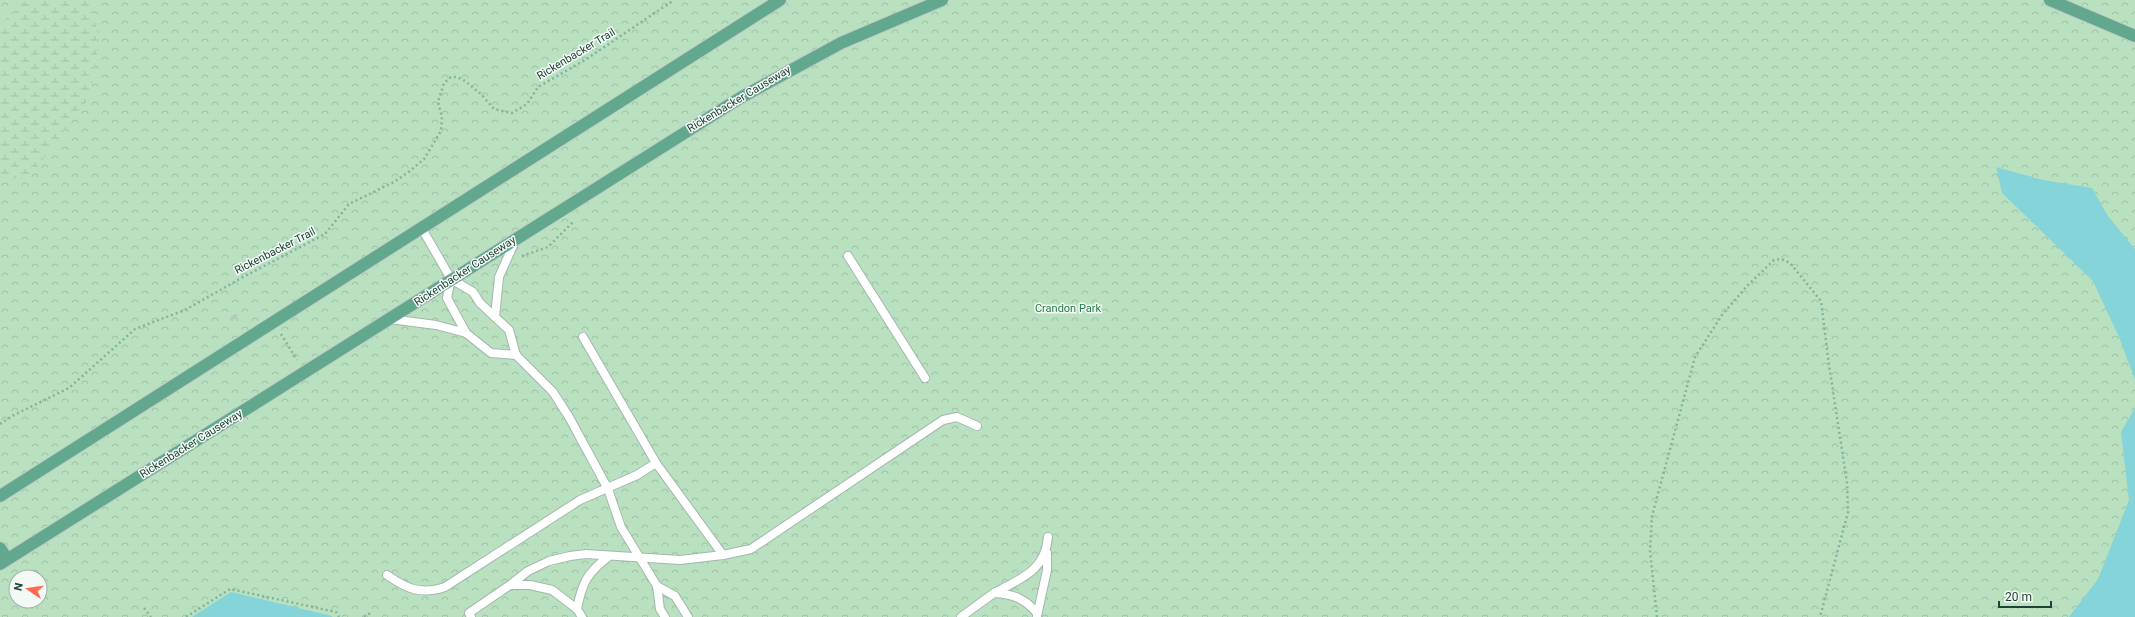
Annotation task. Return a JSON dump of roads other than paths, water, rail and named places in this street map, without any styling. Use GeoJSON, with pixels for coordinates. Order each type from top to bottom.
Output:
{"type":"FeatureCollection","features":[{"type":"Feature","properties":{"kind":"main road"},"geometry":{"type":"LineString","coordinates":[[0,496],[780,0]]}},
{"type":"Feature","properties":{"kind":"main road","name":"Rickenbacker Causeway"},"geometry":{"type":"LineString","coordinates":[[4,561],[390,319],[699,122],[792,68],[841,43],[942,0]]}},
{"type":"Feature","properties":{"kind":"main road"},"geometry":{"type":"LineString","coordinates":[[2050,0],[2135,36]]}},
{"type":"Feature","properties":{"kind":"main road"},"geometry":{"type":"LineString","coordinates":[[0,548],[4,561]]}},
{"type":"Feature","properties":{"kind":"lane"},"geometry":{"type":"LineString","coordinates":[[421,227],[451,279],[473,292],[480,303],[509,330],[516,355],[553,392],[580,436],[608,489],[621,527],[641,556],[657,586],[660,609],[665,617]]}},
{"type":"Feature","properties":{"kind":"lane"},"geometry":{"type":"LineString","coordinates":[[495,316],[499,277],[517,238]]}},
{"type":"Feature","properties":{"kind":"lane"},"geometry":{"type":"LineString","coordinates":[[848,256],[925,378]]}},
{"type":"Feature","properties":{"kind":"lane"},"geometry":{"type":"LineString","coordinates":[[451,279],[447,298],[466,333],[491,353],[516,355]]}},
{"type":"Feature","properties":{"kind":"lane"},"geometry":{"type":"LineString","coordinates":[[390,319],[436,325],[466,333]]}},
{"type":"Feature","properties":{"kind":"lane"},"geometry":{"type":"LineString","coordinates":[[583,337],[656,463],[723,555]]}},
{"type":"Feature","properties":{"kind":"lane"},"geometry":{"type":"LineString","coordinates":[[471,617],[469,613],[528,571],[549,561],[586,554],[608,557],[641,556],[680,560],[723,555],[751,549],[943,420],[957,417],[977,426]]}},
{"type":"Feature","properties":{"kind":"lane"},"geometry":{"type":"LineString","coordinates":[[387,575],[402,586],[418,590],[432,591],[445,587],[580,500],[637,475],[656,463]]}},
{"type":"Feature","properties":{"kind":"lane"},"geometry":{"type":"LineString","coordinates":[[961,617],[994,593],[1029,574],[1041,562],[1046,549],[1048,537],[1047,570],[1037,615]]}},
{"type":"Feature","properties":{"kind":"lane"},"geometry":{"type":"LineString","coordinates":[[577,609],[581,589],[591,570],[608,557]]}},
{"type":"Feature","properties":{"kind":"lane"},"geometry":{"type":"LineString","coordinates":[[510,585],[530,585],[552,590],[577,609],[582,617]]}},
{"type":"Feature","properties":{"kind":"lane"},"geometry":{"type":"LineString","coordinates":[[657,586],[675,596],[688,617]]}},
{"type":"Feature","properties":{"kind":"lane"},"geometry":{"type":"LineString","coordinates":[[994,593],[1016,596],[1028,602],[1037,615]]}},
{"type":"Feature","properties":{"kind":"water"},"geometry":{"type":"Polygon","coordinates":[[[1996,167],[2043,180],[2092,188],[2108,216],[2135,249],[2135,380],[2119,337],[2093,281],[2002,193],[1996,167]]]}},
{"type":"Feature","properties":{"kind":"water"},"geometry":{"type":"Polygon","coordinates":[[[2135,408],[2135,617],[2069,617],[2098,579],[2129,500],[2121,432],[2135,408]]]}},
{"type":"Feature","properties":{"kind":"water"},"geometry":{"type":"Polygon","coordinates":[[[231,592],[332,616],[332,617],[192,617],[231,592]]]}},
{"type":"Feature","properties":{"kind":"park label","name":"Crandon Park"},"geometry":{"type":"Point","coordinates":[1068,308]}}]}
